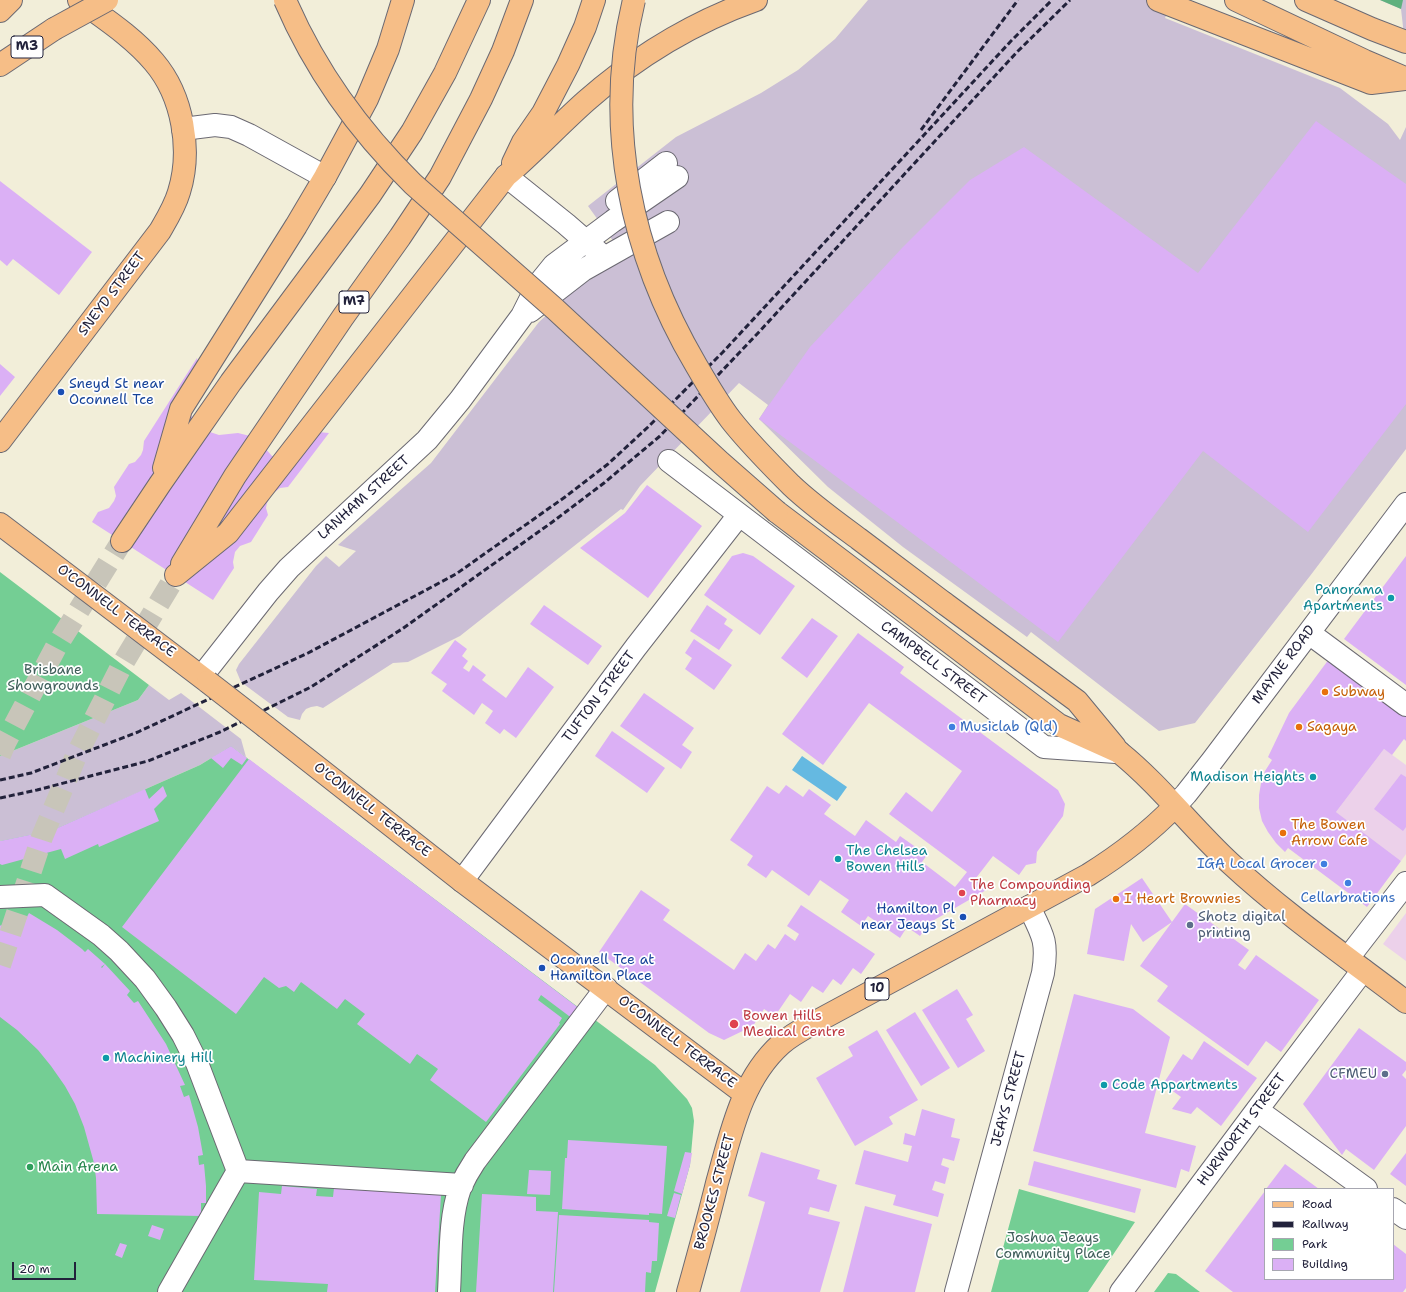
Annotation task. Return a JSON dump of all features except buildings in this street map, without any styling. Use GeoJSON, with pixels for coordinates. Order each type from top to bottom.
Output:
{"type":"FeatureCollection","features":[{"type":"Feature","properties":{"kind":"main road"},"geometry":{"type":"LineString","coordinates":[[0,11],[11,0]]}},
{"type":"Feature","properties":{"kind":"main road"},"geometry":{"type":"LineString","coordinates":[[79,0],[127,36],[154,62],[165,76],[173,92],[183,129]]}},
{"type":"Feature","properties":{"kind":"main road","name":"M3"},"geometry":{"type":"LineString","coordinates":[[0,65],[54,29],[107,0]]}},
{"type":"Feature","properties":{"kind":"main road"},"geometry":{"type":"LineString","coordinates":[[285,0],[311,54],[328,82],[364,131],[388,160],[555,309],[737,477],[777,512],[1059,725],[1119,752]]}},
{"type":"Feature","properties":{"kind":"main road"},"geometry":{"type":"LineString","coordinates":[[160,484],[181,410],[325,177],[378,76],[403,0]]}},
{"type":"Feature","properties":{"kind":"main road"},"geometry":{"type":"LineString","coordinates":[[122,541],[240,370],[370,195],[408,138],[445,73],[479,0]]}},
{"type":"Feature","properties":{"kind":"main road","name":"M7"},"geometry":{"type":"LineString","coordinates":[[506,176],[228,534],[176,576],[235,476],[440,178],[481,100],[503,51],[522,0]]}},
{"type":"Feature","properties":{"kind":"main road"},"geometry":{"type":"LineString","coordinates":[[506,176],[523,142],[543,113],[568,65],[582,34],[594,0]]}},
{"type":"Feature","properties":{"kind":"main road"},"geometry":{"type":"LineString","coordinates":[[634,0],[624,50],[621,127],[628,181],[635,217],[653,277],[668,316],[707,384],[731,420],[792,486],[838,523],[944,603],[1077,701],[1119,752],[1145,774],[1229,862],[1288,912],[1406,1002]]}},
{"type":"Feature","properties":{"kind":"main road"},"geometry":{"type":"LineString","coordinates":[[506,176],[534,152],[586,101],[630,66],[683,33],[711,19],[756,0]]}},
{"type":"Feature","properties":{"kind":"main road"},"geometry":{"type":"LineString","coordinates":[[1236,0],[1365,61],[1406,78]]}},
{"type":"Feature","properties":{"kind":"main road"},"geometry":{"type":"LineString","coordinates":[[1306,0],[1322,5],[1372,29],[1406,42]]}},
{"type":"Feature","properties":{"kind":"main road"},"geometry":{"type":"LineString","coordinates":[[1164,2],[1371,83],[1406,78]]}},
{"type":"Feature","properties":{"kind":"main road","name":"SNEYD STREET"},"geometry":{"type":"LineString","coordinates":[[0,441],[148,247],[168,218],[179,192],[182,176],[185,147],[183,129]]}},
{"type":"Feature","properties":{"kind":"main road","name":"O'CONNELL TERRACE"},"geometry":{"type":"LineString","coordinates":[[0,524],[205,679],[462,881],[746,1094]]}},
{"type":"Feature","properties":{"kind":"main road","name":"10"},"geometry":{"type":"LineString","coordinates":[[746,1094],[767,1059],[780,1045],[798,1032],[1107,863],[1138,840],[1175,806]]}},
{"type":"Feature","properties":{"kind":"main road","name":"BROOKES STREET"},"geometry":{"type":"LineString","coordinates":[[688,1292],[735,1118],[746,1094]]}},
{"type":"Feature","properties":{"kind":"street"},"geometry":{"type":"LineString","coordinates":[[183,129],[215,125],[231,127],[249,135],[325,177]]}},
{"type":"Feature","properties":{"kind":"street","name":"LANHAM STREET"},"geometry":{"type":"LineString","coordinates":[[205,679],[268,592],[289,568],[428,440],[460,400],[522,316],[537,286],[554,265],[613,221],[672,170]]}},
{"type":"Feature","properties":{"kind":"street"},"geometry":{"type":"LineString","coordinates":[[506,176],[566,224],[604,258]]}},
{"type":"Feature","properties":{"kind":"street","name":"LANHAM STREET"},"geometry":{"type":"LineString","coordinates":[[522,316],[582,270],[668,222]]}},
{"type":"Feature","properties":{"kind":"street","name":"CAMPBELL STREET"},"geometry":{"type":"LineString","coordinates":[[669,461],[1044,747],[1119,752]]}},
{"type":"Feature","properties":{"kind":"street","name":"MAYNE ROAD"},"geometry":{"type":"LineString","coordinates":[[1175,806],[1200,776],[1406,504]]}},
{"type":"Feature","properties":{"kind":"street","name":"TUFTON STREET"},"geometry":{"type":"LineString","coordinates":[[462,881],[636,647],[739,515]]}},
{"type":"Feature","properties":{"kind":"street"},"geometry":{"type":"LineString","coordinates":[[1309,633],[1406,705]]}},
{"type":"Feature","properties":{"kind":"street","name":"HURWORTH STREET"},"geometry":{"type":"LineString","coordinates":[[1121,1292],[1257,1110],[1356,964],[1406,883]]}},
{"type":"Feature","properties":{"kind":"street"},"geometry":{"type":"LineString","coordinates":[[0,897],[45,895],[101,935],[145,979],[183,1035],[197,1063],[238,1171]]}},
{"type":"Feature","properties":{"kind":"street","name":"JEAYS STREET"},"geometry":{"type":"LineString","coordinates":[[956,1292],[1043,973],[1046,952],[1044,940],[1029,907]]}},
{"type":"Feature","properties":{"kind":"street"},"geometry":{"type":"LineString","coordinates":[[449,1292],[455,1206],[462,1185],[475,1161],[606,988]]}},
{"type":"Feature","properties":{"kind":"street"},"geometry":{"type":"LineString","coordinates":[[1257,1110],[1365,1188]]}},
{"type":"Feature","properties":{"kind":"street"},"geometry":{"type":"LineString","coordinates":[[238,1171],[462,1185]]}},
{"type":"Feature","properties":{"kind":"street"},"geometry":{"type":"LineString","coordinates":[[169,1292],[238,1171]]}},
{"type":"Feature","properties":{"kind":"street"},"geometry":{"type":"LineString","coordinates":[[1394,1210],[1406,1218]]}},
{"type":"Feature","properties":{"kind":"shaded area"},"geometry":{"type":"Polygon","coordinates":[[[868,0],[1173,0],[1165,18],[1340,88],[1388,124],[1400,140],[1406,127],[1406,449],[1310,576],[1195,723],[1159,731],[1031,632],[1027,637],[903,547],[828,487],[759,419],[768,405],[739,383],[640,486],[623,510],[621,509],[460,636],[408,662],[393,663],[323,708],[317,706],[306,709],[300,720],[288,717],[241,682],[236,670],[239,664],[316,566],[326,556],[339,567],[356,551],[338,545],[431,463],[539,322],[570,293],[603,271],[626,259],[588,206],[676,137],[761,93],[798,70],[835,39],[868,0]]]}},
{"type":"Feature","properties":{"kind":"shaded area"},"geometry":{"type":"Polygon","coordinates":[[[1380,0],[1406,0],[1406,53],[1401,9],[1380,0]]]}},
{"type":"Feature","properties":{"kind":"shaded area"},"geometry":{"type":"Polygon","coordinates":[[[149,685],[169,700],[181,693],[241,739],[246,757],[231,746],[200,765],[53,830],[0,841],[0,756],[138,700],[149,685]]]}},
{"type":"Feature","properties":{"kind":"shaded area"},"geometry":{"type":"Polygon","coordinates":[[[1384,749],[1406,765],[1406,854],[1401,861],[1336,812],[1384,749]]]}},
{"type":"Feature","properties":{"kind":"shaded area"},"geometry":{"type":"Polygon","coordinates":[[[1406,913],[1406,961],[1383,944],[1406,913]]]}},
{"type":"Feature","properties":{"kind":"green space"},"geometry":{"type":"Polygon","coordinates":[[[1380,0],[1403,0],[1401,9],[1380,0]]]}},
{"type":"Feature","properties":{"kind":"green space","name":"Brisbane Showgrounds"},"geometry":{"type":"Polygon","coordinates":[[[0,572],[149,685],[138,700],[0,756],[0,572]]]}},
{"type":"Feature","properties":{"kind":"green space"},"geometry":{"type":"Polygon","coordinates":[[[231,746],[655,1065],[687,1099],[692,1108],[694,1121],[690,1165],[655,1292],[0,1292],[0,841],[53,830],[200,765],[231,746]]]}},
{"type":"Feature","properties":{"kind":"green space","name":"Joshua Jeays Community Place"},"geometry":{"type":"Polygon","coordinates":[[[1019,1189],[1135,1222],[1088,1292],[991,1292],[1019,1189]]]}},
{"type":"Feature","properties":{"kind":"green space"},"geometry":{"type":"Polygon","coordinates":[[[1168,1273],[1176,1274],[1200,1292],[1154,1292],[1168,1273]]]}},
{"type":"Feature","properties":{"kind":"water"},"geometry":{"type":"Polygon","coordinates":[[[802,756],[847,787],[837,801],[792,770],[802,756]]]}},
{"type":"Feature","properties":{"kind":"tunnel"},"geometry":{"type":"LineString","coordinates":[[0,755],[56,647],[122,541]]}},
{"type":"Feature","properties":{"kind":"tunnel"},"geometry":{"type":"LineString","coordinates":[[0,965],[42,837],[76,756],[123,663],[176,575]]}},
{"type":"Feature","properties":{"kind":"railway"},"geometry":{"type":"LineString","coordinates":[[921,130],[1018,0]]}},
{"type":"Feature","properties":{"kind":"railway"},"geometry":{"type":"LineString","coordinates":[[0,780],[31,773],[138,732],[308,653],[456,574],[565,497],[608,464],[648,427],[723,352],[1011,41],[1052,0]]}},
{"type":"Feature","properties":{"kind":"railway"},"geometry":{"type":"LineString","coordinates":[[0,798],[37,790],[148,761],[220,732],[311,687],[402,629],[551,523],[604,483],[660,436],[759,332],[1017,52],[1070,0]]}},
{"type":"Feature","properties":{"kind":"place","name":"Sneyd St near Oconnell Tce"},"geometry":{"type":"Point","coordinates":[61,392]}},
{"type":"Feature","properties":{"kind":"place","name":"Panorama Apartments"},"geometry":{"type":"Point","coordinates":[1391,598]}},
{"type":"Feature","properties":{"kind":"place","name":"Subway"},"geometry":{"type":"Point","coordinates":[1325,692]}},
{"type":"Feature","properties":{"kind":"place","name":"Musiclab (Qld)"},"geometry":{"type":"Point","coordinates":[952,727]}},
{"type":"Feature","properties":{"kind":"place","name":"Sagaya"},"geometry":{"type":"Point","coordinates":[1299,727]}},
{"type":"Feature","properties":{"kind":"place","name":"Madison Heights"},"geometry":{"type":"Point","coordinates":[1313,777]}},
{"type":"Feature","properties":{"kind":"place","name":"The Bowen Arrow Cafe"},"geometry":{"type":"Point","coordinates":[1283,833]}},
{"type":"Feature","properties":{"kind":"place","name":"The Chelsea Bowen Hills"},"geometry":{"type":"Point","coordinates":[838,859]}},
{"type":"Feature","properties":{"kind":"place","name":"IGA Local Grocer"},"geometry":{"type":"Point","coordinates":[1324,864]}},
{"type":"Feature","properties":{"kind":"place","name":"Cellarbrations"},"geometry":{"type":"Point","coordinates":[1348,883]}},
{"type":"Feature","properties":{"kind":"place","name":"The Compounding Pharmacy"},"geometry":{"type":"Point","coordinates":[962,893]}},
{"type":"Feature","properties":{"kind":"place","name":"I Heart Brownies"},"geometry":{"type":"Point","coordinates":[1116,899]}},
{"type":"Feature","properties":{"kind":"place","name":"Hamilton Pl near Jeays St"},"geometry":{"type":"Point","coordinates":[963,917]}},
{"type":"Feature","properties":{"kind":"place","name":"Shotz digital printing"},"geometry":{"type":"Point","coordinates":[1190,925]}},
{"type":"Feature","properties":{"kind":"place","name":"Oconnell Tce at Hamilton Place"},"geometry":{"type":"Point","coordinates":[542,968]}},
{"type":"Feature","properties":{"kind":"place","name":"Bowen Hills Medical Centre"},"geometry":{"type":"Point","coordinates":[734,1024]}},
{"type":"Feature","properties":{"kind":"place","name":"Machinery Hill"},"geometry":{"type":"Point","coordinates":[106,1058]}},
{"type":"Feature","properties":{"kind":"place","name":"CFMEU"},"geometry":{"type":"Point","coordinates":[1385,1074]}},
{"type":"Feature","properties":{"kind":"place","name":"Code Appartments"},"geometry":{"type":"Point","coordinates":[1104,1085]}},
{"type":"Feature","properties":{"kind":"place","name":"Main Arena"},"geometry":{"type":"Point","coordinates":[30,1167]}}]}
